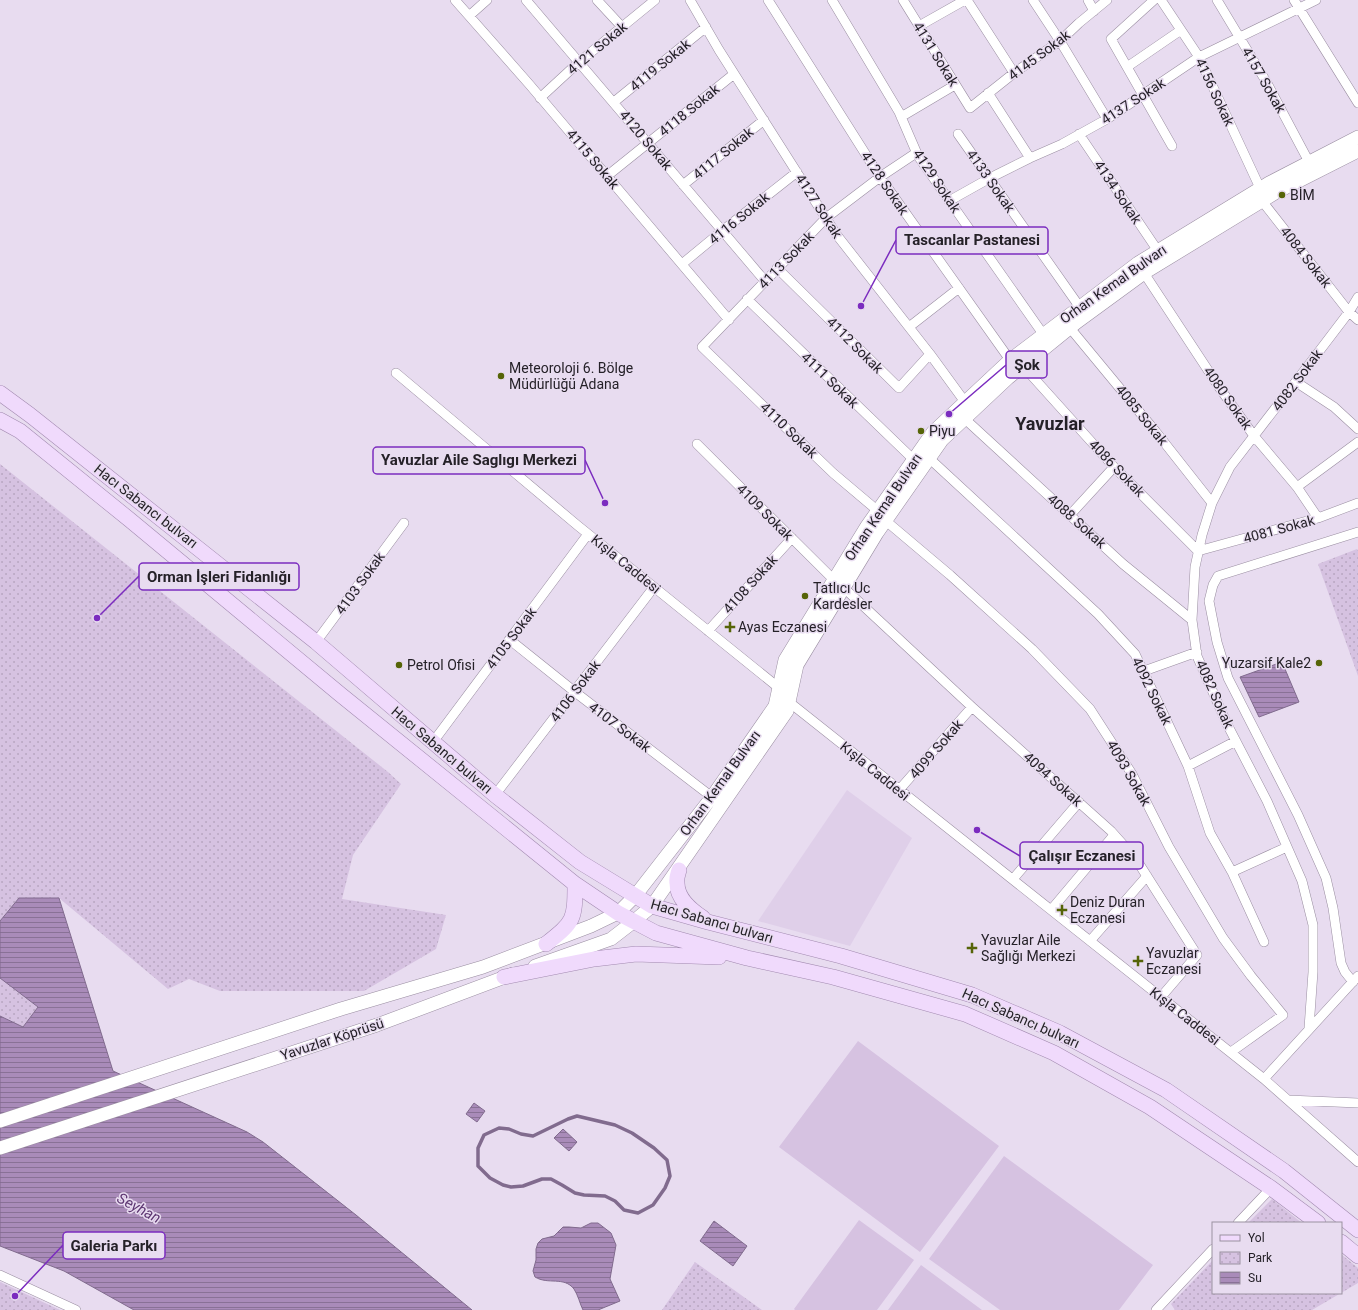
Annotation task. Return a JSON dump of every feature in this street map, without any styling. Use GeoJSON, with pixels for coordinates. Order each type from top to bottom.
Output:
{"type":"FeatureCollection","features":[{"type":"Feature","properties":{"kind":"main road","name":"Orhan Kemal Bulvarı"},"geometry":{"type":"LineString","coordinates":[[882,516],[930,459],[942,440],[1008,378],[1070,328],[1144,273],[1309,162],[1358,137]]}},
{"type":"Feature","properties":{"kind":"main road","name":"Orhan Kemal Bulvarı"},"geometry":{"type":"LineString","coordinates":[[618,913],[636,896],[712,797],[775,706],[785,660],[839,584],[882,516],[914,460],[933,432],[1010,360],[1079,306],[1138,263],[1261,195],[1275,193],[1358,151]]}},
{"type":"Feature","properties":{"kind":"main road","name":"Hacı Sabancı bulvarı"},"geometry":{"type":"LineString","coordinates":[[0,393],[48,429],[316,642],[495,795],[580,862],[652,906],[841,956],[972,995],[1060,1034],[1166,1090],[1284,1171],[1358,1230]]}},
{"type":"Feature","properties":{"kind":"main road","name":"Hacı Sabancı bulvarı"},"geometry":{"type":"LineString","coordinates":[[0,420],[20,431],[341,695],[575,884],[618,913],[656,933],[747,958],[833,977],[966,1014],[1054,1053],[1150,1107],[1271,1188],[1317,1222]]}},
{"type":"Feature","properties":{"kind":"main road","name":"Orhan Kemal Bulvarı"},"geometry":{"type":"LineString","coordinates":[[652,906],[787,711],[797,665],[839,584]]}},
{"type":"Feature","properties":{"kind":"main road"},"geometry":{"type":"LineString","coordinates":[[678,870],[676,883],[680,895],[686,904],[708,922]]}},
{"type":"Feature","properties":{"kind":"main road"},"geometry":{"type":"LineString","coordinates":[[546,944],[564,930],[572,919],[575,908],[575,884]]}},
{"type":"Feature","properties":{"kind":"main road","name":"Yavuzlar Köprüsü"},"geometry":{"type":"LineString","coordinates":[[0,1148],[377,1025],[610,939],[652,906]]}},
{"type":"Feature","properties":{"kind":"main road","name":"Yavuzlar Köprüsü"},"geometry":{"type":"LineString","coordinates":[[0,1121],[341,1009],[483,967],[591,926],[618,913]]}},
{"type":"Feature","properties":{"kind":"main road"},"geometry":{"type":"LineString","coordinates":[[504,977],[594,959],[636,954],[747,958]]}},
{"type":"Feature","properties":{"kind":"main road"},"geometry":{"type":"LineString","coordinates":[[1342,1243],[1358,1256]]}},
{"type":"Feature","properties":{"kind":"street","name":"4115 Sokak"},"geometry":{"type":"LineString","coordinates":[[455,0],[729,320]]}},
{"type":"Feature","properties":{"kind":"street"},"geometry":{"type":"LineString","coordinates":[[469,16],[487,0]]}},
{"type":"Feature","properties":{"kind":"street","name":"4120 Sokak"},"geometry":{"type":"LineString","coordinates":[[526,0],[765,281]]}},
{"type":"Feature","properties":{"kind":"street"},"geometry":{"type":"LineString","coordinates":[[597,0],[622,27]]}},
{"type":"Feature","properties":{"kind":"street","name":"4121 Sokak"},"geometry":{"type":"LineString","coordinates":[[540,98],[579,62],[656,0]]}},
{"type":"Feature","properties":{"kind":"street","name":"4127 Sokak"},"geometry":{"type":"LineString","coordinates":[[690,0],[734,74],[836,234],[930,354],[965,402]]}},
{"type":"Feature","properties":{"kind":"street","name":"4128 Sokak"},"geometry":{"type":"LineString","coordinates":[[768,0],[880,178],[1010,360]]}},
{"type":"Feature","properties":{"kind":"street","name":"4129 Sokak"},"geometry":{"type":"LineString","coordinates":[[832,0],[901,117],[916,153],[1043,334]]}},
{"type":"Feature","properties":{"kind":"street","name":"4131 Sokak"},"geometry":{"type":"LineString","coordinates":[[903,0],[970,108]]}},
{"type":"Feature","properties":{"kind":"street"},"geometry":{"type":"LineString","coordinates":[[919,26],[966,0],[1014,73]]}},
{"type":"Feature","properties":{"kind":"street"},"geometry":{"type":"LineString","coordinates":[[1033,0],[1060,41],[1107,119]]}},
{"type":"Feature","properties":{"kind":"street"},"geometry":{"type":"LineString","coordinates":[[1088,0],[1094,11]]}},
{"type":"Feature","properties":{"kind":"street","name":"4145 Sokak"},"geometry":{"type":"LineString","coordinates":[[970,108],[1014,73],[1060,41],[1107,0]]}},
{"type":"Feature","properties":{"kind":"street"},"geometry":{"type":"LineString","coordinates":[[1154,0],[1111,39],[1172,146]]}},
{"type":"Feature","properties":{"kind":"street","name":"4156 Sokak"},"geometry":{"type":"LineString","coordinates":[[1161,0],[1199,57],[1261,195]]}},
{"type":"Feature","properties":{"kind":"street","name":"4157 Sokak"},"geometry":{"type":"LineString","coordinates":[[1217,0],[1267,83],[1309,162]]}},
{"type":"Feature","properties":{"kind":"street"},"geometry":{"type":"LineString","coordinates":[[1294,0],[1358,103]]}},
{"type":"Feature","properties":{"kind":"street","name":"4137 Sokak"},"geometry":{"type":"LineString","coordinates":[[950,201],[990,178],[1062,144],[1107,119],[1199,57],[1316,0]]}},
{"type":"Feature","properties":{"kind":"street","name":"4119 Sokak"},"geometry":{"type":"LineString","coordinates":[[614,102],[706,27]]}},
{"type":"Feature","properties":{"kind":"street"},"geometry":{"type":"LineString","coordinates":[[1127,68],[1181,30]]}},
{"type":"Feature","properties":{"kind":"street","name":"4118 Sokak"},"geometry":{"type":"LineString","coordinates":[[607,176],[734,74]]}},
{"type":"Feature","properties":{"kind":"street"},"geometry":{"type":"LineString","coordinates":[[901,117],[956,85]]}},
{"type":"Feature","properties":{"kind":"street"},"geometry":{"type":"LineString","coordinates":[[988,93],[1030,158]]}},
{"type":"Feature","properties":{"kind":"street","name":"4117 Sokak"},"geometry":{"type":"LineString","coordinates":[[683,185],[764,120]]}},
{"type":"Feature","properties":{"kind":"street","name":"4133 Sokak"},"geometry":{"type":"LineString","coordinates":[[958,134],[1079,306]]}},
{"type":"Feature","properties":{"kind":"street","name":"4134 Sokak"},"geometry":{"type":"LineString","coordinates":[[1079,134],[1158,251]]}},
{"type":"Feature","properties":{"kind":"street","name":"4113 Sokak"},"geometry":{"type":"LineString","coordinates":[[702,348],[826,218],[916,153]]}},
{"type":"Feature","properties":{"kind":"street","name":"4116 Sokak"},"geometry":{"type":"LineString","coordinates":[[682,264],[722,230],[797,172]]}},
{"type":"Feature","properties":{"kind":"street","name":"4084 Sokak"},"geometry":{"type":"LineString","coordinates":[[1261,195],[1349,312],[1358,320]]}},
{"type":"Feature","properties":{"kind":"street","name":"4112 Sokak"},"geometry":{"type":"LineString","coordinates":[[778,268],[899,388],[930,354]]}},
{"type":"Feature","properties":{"kind":"street","name":"4080 Sokak"},"geometry":{"type":"LineString","coordinates":[[1144,273],[1219,387],[1254,436],[1297,487],[1318,518]]}},
{"type":"Feature","properties":{"kind":"street"},"geometry":{"type":"LineString","coordinates":[[909,327],[958,288]]}},
{"type":"Feature","properties":{"kind":"street","name":"4082 Sokak"},"geometry":{"type":"LineString","coordinates":[[1309,1028],[1313,972],[1313,925],[1302,881],[1267,800],[1224,717],[1197,656],[1192,620],[1195,567],[1198,551],[1212,504],[1230,467],[1349,312],[1358,297]]}},
{"type":"Feature","properties":{"kind":"street","name":"4111 Sokak"},"geometry":{"type":"LineString","coordinates":[[748,299],[914,460]]}},
{"type":"Feature","properties":{"kind":"street","name":"4085 Sokak"},"geometry":{"type":"LineString","coordinates":[[1070,328],[1156,432],[1212,504]]}},
{"type":"Feature","properties":{"kind":"street","name":"4110 Sokak"},"geometry":{"type":"LineString","coordinates":[[702,348],[833,473],[882,516]]}},
{"type":"Feature","properties":{"kind":"street","name":"4086 Sokak"},"geometry":{"type":"LineString","coordinates":[[1023,366],[1114,467],[1198,551]]}},
{"type":"Feature","properties":{"kind":"street","name":"Kışla Caddesi"},"geometry":{"type":"LineString","coordinates":[[396,373],[588,534],[779,688],[789,702],[1231,1052],[1358,1162]]}},
{"type":"Feature","properties":{"kind":"street"},"geometry":{"type":"LineString","coordinates":[[1296,382],[1334,407],[1358,429]]}},
{"type":"Feature","properties":{"kind":"street","name":"4088 Sokak"},"geometry":{"type":"LineString","coordinates":[[965,419],[1123,564],[1192,620]]}},
{"type":"Feature","properties":{"kind":"street"},"geometry":{"type":"LineString","coordinates":[[1297,487],[1358,442]]}},
{"type":"Feature","properties":{"kind":"street","name":"4109 Sokak"},"geometry":{"type":"LineString","coordinates":[[696,444],[839,584]]}},
{"type":"Feature","properties":{"kind":"street","name":"4092 Sokak"},"geometry":{"type":"LineString","coordinates":[[930,459],[1098,614],[1135,654],[1188,766],[1210,833],[1232,872],[1264,942]]}},
{"type":"Feature","properties":{"kind":"street"},"geometry":{"type":"LineString","coordinates":[[1070,515],[1114,467]]}},
{"type":"Feature","properties":{"kind":"street","name":"4081 Sokak"},"geometry":{"type":"LineString","coordinates":[[1198,551],[1318,518],[1358,503]]}},
{"type":"Feature","properties":{"kind":"street","name":"4093 Sokak"},"geometry":{"type":"LineString","coordinates":[[882,516],[950,574],[1037,655],[1090,709],[1132,774],[1169,847],[1223,938],[1251,976],[1283,1015],[1231,1052]]}},
{"type":"Feature","properties":{"kind":"street","name":"4103 Sokak"},"geometry":{"type":"LineString","coordinates":[[316,642],[404,523]]}},
{"type":"Feature","properties":{"kind":"street"},"geometry":{"type":"LineString","coordinates":[[1264,1079],[1355,979],[1345,972],[1341,963],[1333,908],[1326,878],[1298,815],[1228,678],[1217,642],[1209,601],[1213,585],[1218,576],[1358,532]]}},
{"type":"Feature","properties":{"kind":"street","name":"4105 Sokak"},"geometry":{"type":"LineString","coordinates":[[433,742],[588,534]]}},
{"type":"Feature","properties":{"kind":"street","name":"4108 Sokak"},"geometry":{"type":"LineString","coordinates":[[708,631],[792,538]]}},
{"type":"Feature","properties":{"kind":"street","name":"4094 Sokak"},"geometry":{"type":"LineString","coordinates":[[839,584],[972,708],[1079,802],[1114,835],[1136,859],[1197,955],[1161,997]]}},
{"type":"Feature","properties":{"kind":"street","name":"4106 Sokak"},"geometry":{"type":"LineString","coordinates":[[495,795],[654,587]]}},
{"type":"Feature","properties":{"kind":"street","name":"4107 Sokak"},"geometry":{"type":"LineString","coordinates":[[510,640],[712,797]]}},
{"type":"Feature","properties":{"kind":"street"},"geometry":{"type":"LineString","coordinates":[[1144,671],[1197,652]]}},
{"type":"Feature","properties":{"kind":"street","name":"4099 Sokak"},"geometry":{"type":"LineString","coordinates":[[899,790],[972,708]]}},
{"type":"Feature","properties":{"kind":"street"},"geometry":{"type":"LineString","coordinates":[[1188,766],[1236,741]]}},
{"type":"Feature","properties":{"kind":"street"},"geometry":{"type":"LineString","coordinates":[[1013,879],[1079,802]]}},
{"type":"Feature","properties":{"kind":"street"},"geometry":{"type":"LineString","coordinates":[[1052,910],[1114,835]]}},
{"type":"Feature","properties":{"kind":"street"},"geometry":{"type":"LineString","coordinates":[[1232,872],[1287,847]]}},
{"type":"Feature","properties":{"kind":"street"},"geometry":{"type":"LineString","coordinates":[[1090,941],[1147,876]]}},
{"type":"Feature","properties":{"kind":"street"},"geometry":{"type":"LineString","coordinates":[[1288,1100],[1358,1104]]}},
{"type":"Feature","properties":{"kind":"street"},"geometry":{"type":"LineString","coordinates":[[1239,1222],[1271,1188]]}},
{"type":"Feature","properties":{"kind":"street"},"geometry":{"type":"LineString","coordinates":[[1156,1310],[1165,1306],[1212,1251]]}},
{"type":"Feature","properties":{"kind":"street"},"geometry":{"type":"LineString","coordinates":[[0,1274],[76,1310]]}},
{"type":"Feature","properties":{"kind":"shaded area"},"geometry":{"type":"Polygon","coordinates":[[[847,790],[912,838],[850,946],[758,921],[847,790]]]}},
{"type":"Feature","properties":{"kind":"green space"},"geometry":{"type":"Polygon","coordinates":[[[0,464],[388,772],[401,784],[353,855],[342,899],[446,915],[436,949],[364,991],[220,991],[189,979],[168,989],[59,898],[19,898],[0,921],[0,464]]]}},
{"type":"Feature","properties":{"kind":"green space"},"geometry":{"type":"Polygon","coordinates":[[[1357,549],[1358,551],[1358,676],[1318,564],[1357,549]]]}},
{"type":"Feature","properties":{"kind":"green space"},"geometry":{"type":"Polygon","coordinates":[[[0,978],[38,1007],[23,1027],[0,1016],[0,978]]]}},
{"type":"Feature","properties":{"kind":"green space"},"geometry":{"type":"Polygon","coordinates":[[[858,1041],[999,1146],[920,1252],[779,1147],[858,1041]]]}},
{"type":"Feature","properties":{"kind":"green space"},"geometry":{"type":"Polygon","coordinates":[[[1004,1156],[1153,1265],[1119,1310],[1000,1310],[929,1259],[1004,1156]]]}},
{"type":"Feature","properties":{"kind":"green space"},"geometry":{"type":"Polygon","coordinates":[[[1272,1199],[1301,1222],[1249,1222],[1272,1199]]]}},
{"type":"Feature","properties":{"kind":"green space"},"geometry":{"type":"Polygon","coordinates":[[[859,1220],[914,1260],[877,1310],[795,1310],[794,1309],[859,1220]]]}},
{"type":"Feature","properties":{"kind":"green space"},"geometry":{"type":"Polygon","coordinates":[[[1342,1255],[1358,1268],[1358,1283],[1342,1292],[1342,1255]]]}},
{"type":"Feature","properties":{"kind":"green space"},"geometry":{"type":"Polygon","coordinates":[[[1212,1261],[1212,1294],[1339,1294],[1312,1310],[1175,1310],[1171,1304],[1212,1261]]]}},
{"type":"Feature","properties":{"kind":"green space"},"geometry":{"type":"Polygon","coordinates":[[[695,1262],[762,1310],[662,1310],[695,1262]]]}},
{"type":"Feature","properties":{"kind":"green space"},"geometry":{"type":"Polygon","coordinates":[[[921,1265],[982,1310],[888,1310],[921,1265]]]}},
{"type":"Feature","properties":{"kind":"green space"},"geometry":{"type":"Polygon","coordinates":[[[0,1282],[60,1310],[0,1310],[0,1282]]]}},
{"type":"Feature","properties":{"kind":"water"},"geometry":{"type":"Polygon","coordinates":[[[1282,662],[1299,702],[1259,717],[1240,677],[1282,662]]]}},
{"type":"Feature","properties":{"kind":"water","name":"Seyhan"},"geometry":{"type":"Polygon","coordinates":[[[19,898],[59,898],[113,1071],[247,1132],[263,1142],[356,1215],[472,1310],[134,1310],[64,1271],[0,1246],[0,1016],[23,1027],[38,1007],[0,978],[0,921],[19,898]]]}},
{"type":"Feature","properties":{"kind":"water"},"geometry":{"type":"Polygon","coordinates":[[[474,1103],[485,1111],[477,1122],[466,1114],[474,1103]]]}},
{"type":"Feature","properties":{"kind":"water"},"geometry":{"type":"Polygon","coordinates":[[[563,1129],[577,1142],[569,1151],[554,1138],[563,1129]]]}},
{"type":"Feature","properties":{"kind":"water"},"geometry":{"type":"Polygon","coordinates":[[[714,1221],[747,1246],[733,1266],[700,1241],[714,1221]]]}},
{"type":"Feature","properties":{"kind":"water"},"geometry":{"type":"Polygon","coordinates":[[[591,1223],[598,1223],[611,1233],[616,1245],[610,1279],[620,1301],[598,1310],[583,1310],[574,1289],[570,1285],[540,1279],[535,1277],[533,1271],[536,1260],[536,1249],[538,1243],[542,1239],[554,1236],[563,1227],[581,1228],[591,1223]]]}},
{"type":"Feature","properties":{"kind":"waterway"},"geometry":{"type":"LineString","coordinates":[[577,1116],[615,1125],[632,1133],[654,1148],[667,1160],[670,1176],[665,1188],[653,1205],[638,1213],[624,1210],[615,1201],[605,1196],[575,1193],[551,1179],[542,1179],[523,1186],[511,1187],[503,1185],[490,1178],[478,1166],[478,1148],[484,1135],[499,1128],[509,1129],[521,1134],[533,1136],[577,1116]]}},
{"type":"Feature","properties":{"kind":"place","name":"BİM"},"geometry":{"type":"Point","coordinates":[1282,195]}},
{"type":"Feature","properties":{"kind":"place","name":"Tascanlar Pastanesi"},"geometry":{"type":"Point","coordinates":[861,306]}},
{"type":"Feature","properties":{"kind":"place","name":"Meteoroloji 6. Bölge Müdürlüğü Adana"},"geometry":{"type":"Point","coordinates":[501,376]}},
{"type":"Feature","properties":{"kind":"place","name":"Şok"},"geometry":{"type":"Point","coordinates":[949,414]}},
{"type":"Feature","properties":{"kind":"place","name":"Piyu"},"geometry":{"type":"Point","coordinates":[921,431]}},
{"type":"Feature","properties":{"kind":"place","name":"Yavuzlar Aile Saglıgı Merkezi"},"geometry":{"type":"Point","coordinates":[605,503]}},
{"type":"Feature","properties":{"kind":"place","name":"Tatlıcı Uc Kardesler"},"geometry":{"type":"Point","coordinates":[805,596]}},
{"type":"Feature","properties":{"kind":"place","name":"Orman İşleri Fidanlığı"},"geometry":{"type":"Point","coordinates":[97,618]}},
{"type":"Feature","properties":{"kind":"place","name":"Ayas Eczanesi"},"geometry":{"type":"Point","coordinates":[730,627]}},
{"type":"Feature","properties":{"kind":"place","name":"Yuzarsif Kale2"},"geometry":{"type":"Point","coordinates":[1319,663]}},
{"type":"Feature","properties":{"kind":"place","name":"Petrol Ofisi"},"geometry":{"type":"Point","coordinates":[399,665]}},
{"type":"Feature","properties":{"kind":"place","name":"Çalışır Eczanesi"},"geometry":{"type":"Point","coordinates":[977,830]}},
{"type":"Feature","properties":{"kind":"place","name":"Deniz Duran Eczanesi"},"geometry":{"type":"Point","coordinates":[1062,910]}},
{"type":"Feature","properties":{"kind":"place","name":"Yavuzlar Aile Sağlığı Merkezi"},"geometry":{"type":"Point","coordinates":[972,948]}},
{"type":"Feature","properties":{"kind":"place","name":"Yavuzlar Eczanesi"},"geometry":{"type":"Point","coordinates":[1138,961]}},
{"type":"Feature","properties":{"kind":"place","name":"Galeria Parkı"},"geometry":{"type":"Point","coordinates":[15,1296]}},
{"type":"Feature","properties":{"kind":"district","name":"Yavuzlar"},"geometry":{"type":"Point","coordinates":[1050,424]}}]}
